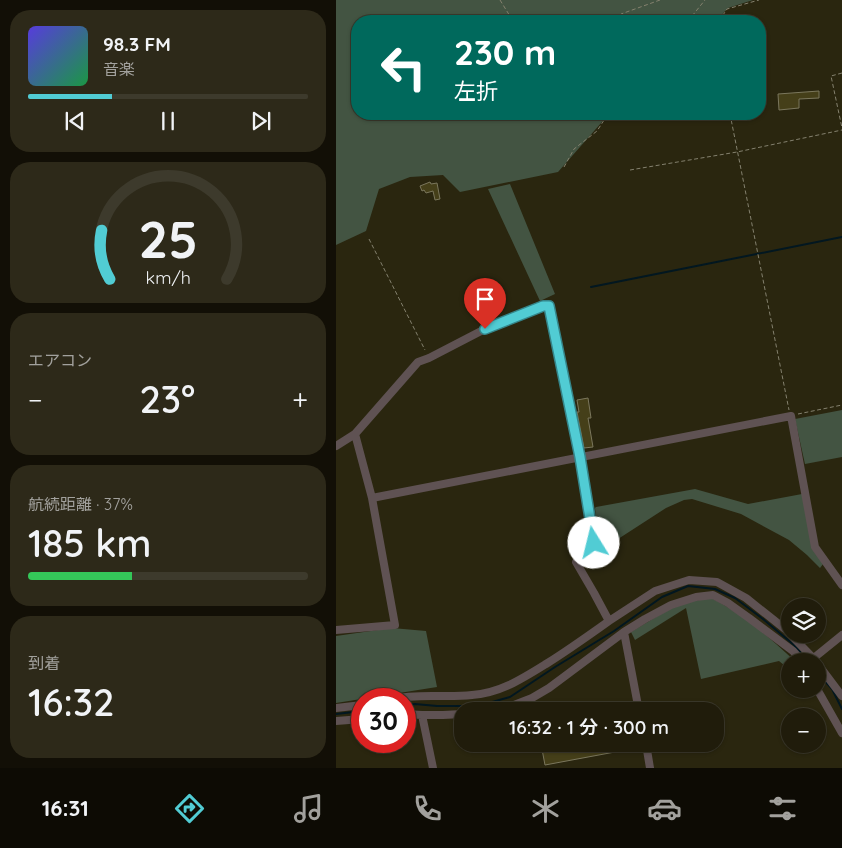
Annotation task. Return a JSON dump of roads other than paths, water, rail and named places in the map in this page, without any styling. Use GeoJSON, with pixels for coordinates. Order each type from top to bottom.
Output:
{"type":"FeatureCollection","features":[{"type":"Feature","properties":{"kind":"street"},"geometry":{"type":"LineString","coordinates":[[336,446],[355,434],[418,362],[485,329],[543,306],[549,306],[580,457],[594,543],[576,562],[609,621]]}},
{"type":"Feature","properties":{"kind":"street"},"geometry":{"type":"LineString","coordinates":[[372,498],[791,416],[815,547],[842,585]]}},
{"type":"Feature","properties":{"kind":"street"},"geometry":{"type":"LineString","coordinates":[[336,630],[396,625],[372,498],[355,434]]}},
{"type":"Feature","properties":{"kind":"street"},"geometry":{"type":"LineString","coordinates":[[416,696],[473,695],[498,691],[529,675],[655,591],[689,580],[717,582],[746,598],[785,629],[807,653]]}},
{"type":"Feature","properties":{"kind":"street"},"geometry":{"type":"LineString","coordinates":[[522,702],[549,688],[624,632],[645,619],[671,605],[696,597],[713,595],[728,603],[795,653]]}},
{"type":"Feature","properties":{"kind":"street"},"geometry":{"type":"LineString","coordinates":[[624,632],[637,702]]}},
{"type":"Feature","properties":{"kind":"street"},"geometry":{"type":"LineString","coordinates":[[823,653],[842,635]]}},
{"type":"Feature","properties":{"kind":"street"},"geometry":{"type":"LineString","coordinates":[[826,676],[842,696]]}},
{"type":"Feature","properties":{"kind":"street"},"geometry":{"type":"LineString","coordinates":[[822,698],[842,733]]}},
{"type":"Feature","properties":{"kind":"street"},"geometry":{"type":"LineString","coordinates":[[336,708],[351,706]]}},
{"type":"Feature","properties":{"kind":"street"},"geometry":{"type":"LineString","coordinates":[[416,714],[454,715]]}},
{"type":"Feature","properties":{"kind":"street"},"geometry":{"type":"LineString","coordinates":[[422,714],[433,768]]}},
{"type":"Feature","properties":{"kind":"street"},"geometry":{"type":"LineString","coordinates":[[336,722],[351,720]]}},
{"type":"Feature","properties":{"kind":"street"},"geometry":{"type":"LineString","coordinates":[[647,752],[650,768]]}},
{"type":"Feature","properties":{"kind":"waterway"},"geometry":{"type":"LineString","coordinates":[[591,287],[842,237]]}},
{"type":"Feature","properties":{"kind":"waterway"},"geometry":{"type":"LineString","coordinates":[[416,704],[478,706],[510,697],[614,631],[662,597],[688,586],[715,589],[735,598],[763,619],[801,653]]}},
{"type":"Feature","properties":{"kind":"waterway"},"geometry":{"type":"LineString","coordinates":[[826,682],[832,689],[842,709]]}},
{"type":"Feature","properties":{"kind":"waterway"},"geometry":{"type":"LineString","coordinates":[[336,714],[351,712]]}}]}
